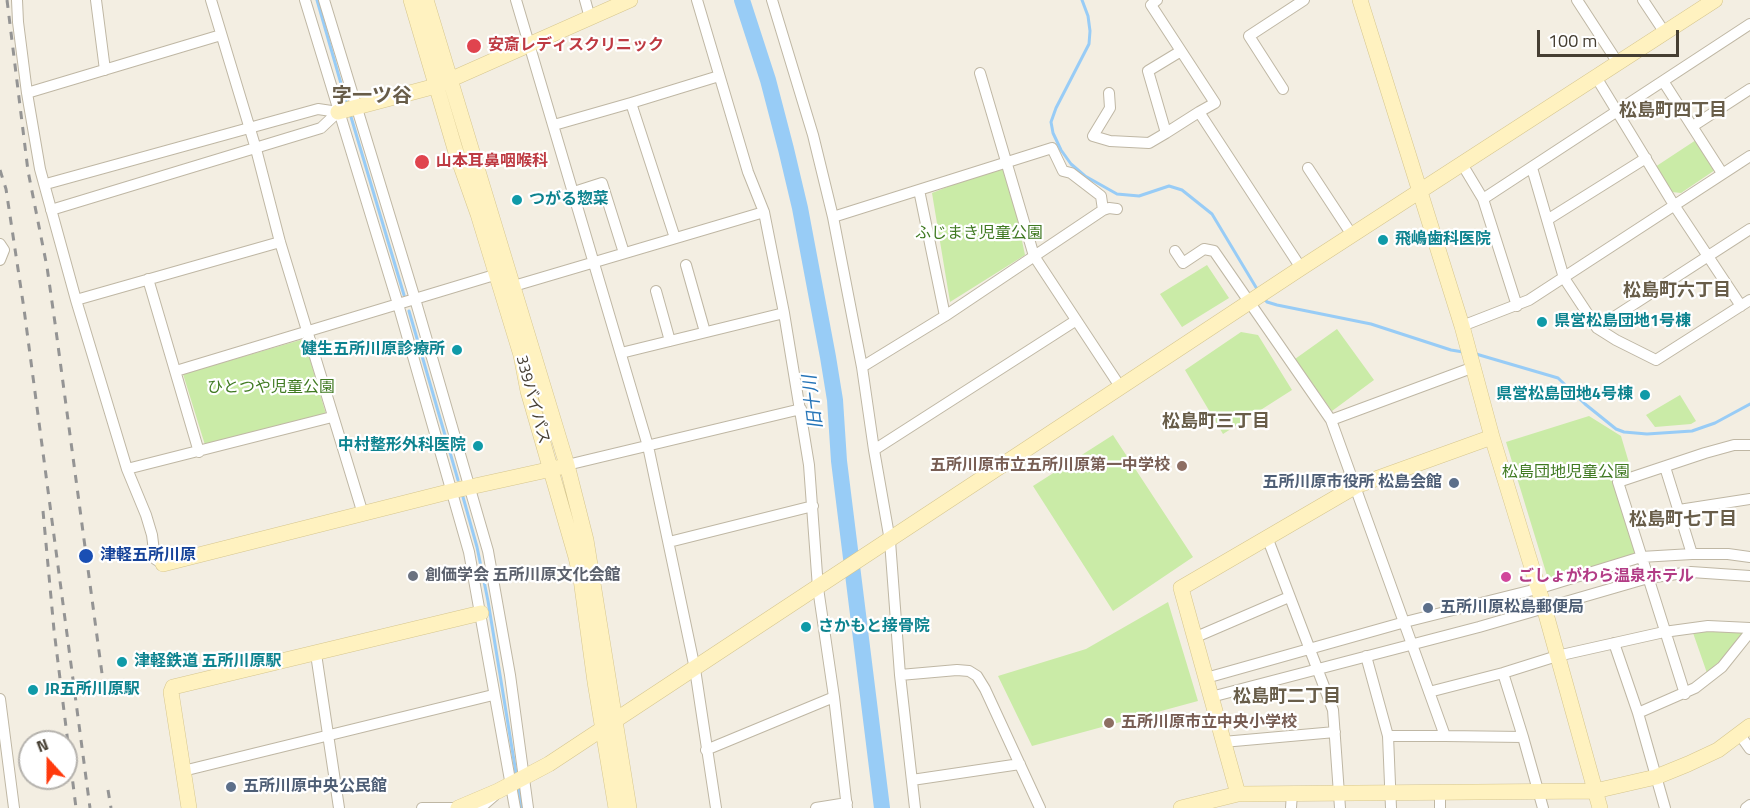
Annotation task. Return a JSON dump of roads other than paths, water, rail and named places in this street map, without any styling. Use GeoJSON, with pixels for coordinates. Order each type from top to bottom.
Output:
{"type":"FeatureCollection","features":[{"type":"Feature","properties":{"kind":"street"},"geometry":{"type":"LineString","coordinates":[[17,0],[27,93],[40,169],[46,184],[76,300],[127,469],[149,525],[155,559],[163,564],[452,491],[551,470],[801,409]]}},
{"type":"Feature","properties":{"kind":"street"},"geometry":{"type":"LineString","coordinates":[[96,0],[105,70]]}},
{"type":"Feature","properties":{"kind":"street"},"geometry":{"type":"LineString","coordinates":[[211,0],[256,149],[280,242],[363,514]]}},
{"type":"Feature","properties":{"kind":"street"},"geometry":{"type":"LineString","coordinates":[[305,0],[398,304],[469,552],[511,785],[528,808]]}},
{"type":"Feature","properties":{"kind":"street"},"geometry":{"type":"LineString","coordinates":[[324,0],[415,299],[488,551],[499,608],[514,808]]}},
{"type":"Feature","properties":{"kind":"street"},"geometry":{"type":"LineString","coordinates":[[411,0],[443,83],[506,288],[567,465],[586,540],[609,725],[629,808]]}},
{"type":"Feature","properties":{"kind":"street"},"geometry":{"type":"LineString","coordinates":[[426,0],[443,83]]}},
{"type":"Feature","properties":{"kind":"street"},"geometry":{"type":"LineString","coordinates":[[516,0],[648,446],[695,669],[716,808]]}},
{"type":"Feature","properties":{"kind":"street"},"geometry":{"type":"LineString","coordinates":[[585,0],[590,18]]}},
{"type":"Feature","properties":{"kind":"street"},"geometry":{"type":"LineString","coordinates":[[46,184],[318,109],[338,112],[443,83],[630,0]]}},
{"type":"Feature","properties":{"kind":"street"},"geometry":{"type":"LineString","coordinates":[[697,0],[748,172],[764,212],[801,409],[813,507],[818,588],[847,806],[816,808]]}},
{"type":"Feature","properties":{"kind":"street"},"geometry":{"type":"LineString","coordinates":[[772,0],[813,135],[834,217],[862,367],[887,543],[915,808]]}},
{"type":"Feature","properties":{"kind":"street"},"geometry":{"type":"LineString","coordinates":[[1109,93],[1110,108],[1093,136],[1110,141],[1149,143],[1215,103],[1151,5],[1157,0]]}},
{"type":"Feature","properties":{"kind":"street"},"geometry":{"type":"LineString","coordinates":[[1283,89],[1250,36],[1304,0]]}},
{"type":"Feature","properties":{"kind":"street"},"geometry":{"type":"LineString","coordinates":[[1359,0],[1462,326],[1492,438],[1544,607],[1600,808]]}},
{"type":"Feature","properties":{"kind":"street"},"geometry":{"type":"LineString","coordinates":[[1577,0],[1618,63]]}},
{"type":"Feature","properties":{"kind":"street"},"geometry":{"type":"LineString","coordinates":[[1643,0],[1665,33]]}},
{"type":"Feature","properties":{"kind":"street"},"geometry":{"type":"LineString","coordinates":[[480,808],[511,785],[695,669],[1301,268],[1712,1]]}},
{"type":"Feature","properties":{"kind":"street"},"geometry":{"type":"LineString","coordinates":[[1483,199],[1750,24]]}},
{"type":"Feature","properties":{"kind":"street"},"geometry":{"type":"LineString","coordinates":[[27,93],[221,36]]}},
{"type":"Feature","properties":{"kind":"street"},"geometry":{"type":"LineString","coordinates":[[1166,133],[1148,71],[1181,51]]}},
{"type":"Feature","properties":{"kind":"street"},"geometry":{"type":"LineString","coordinates":[[980,73],[1034,256],[1121,388]]}},
{"type":"Feature","properties":{"kind":"street"},"geometry":{"type":"LineString","coordinates":[[554,125],[719,76]]}},
{"type":"Feature","properties":{"kind":"street"},"geometry":{"type":"LineString","coordinates":[[1532,168],[1564,278],[1597,328],[1656,360],[1745,303],[1707,256],[1596,77]]}},
{"type":"Feature","properties":{"kind":"street"},"geometry":{"type":"LineString","coordinates":[[1663,81],[1722,173]]}},
{"type":"Feature","properties":{"kind":"street"},"geometry":{"type":"LineString","coordinates":[[1693,126],[1750,89]]}},
{"type":"Feature","properties":{"kind":"street"},"geometry":{"type":"LineString","coordinates":[[632,103],[675,238]]}},
{"type":"Feature","properties":{"kind":"street"},"geometry":{"type":"LineString","coordinates":[[51,210],[321,128],[338,112]]}},
{"type":"Feature","properties":{"kind":"street"},"geometry":{"type":"LineString","coordinates":[[1199,112],[1301,268]]}},
{"type":"Feature","properties":{"kind":"street"},"geometry":{"type":"LineString","coordinates":[[834,217],[1052,148],[1063,171],[1071,173],[1101,196],[1103,210]]}},
{"type":"Feature","properties":{"kind":"street"},"geometry":{"type":"LineString","coordinates":[[1462,326],[1517,306],[1564,278],[1750,156]]}},
{"type":"Feature","properties":{"kind":"street"},"geometry":{"type":"LineString","coordinates":[[1547,220],[1646,158]]}},
{"type":"Feature","properties":{"kind":"street"},"geometry":{"type":"LineString","coordinates":[[1462,164],[1483,199],[1517,306]]}},
{"type":"Feature","properties":{"kind":"street"},"geometry":{"type":"LineString","coordinates":[[1308,168],[1352,235]]}},
{"type":"Feature","properties":{"kind":"street"},"geometry":{"type":"LineString","coordinates":[[574,192],[602,183],[624,254]]}},
{"type":"Feature","properties":{"kind":"street"},"geometry":{"type":"LineString","coordinates":[[919,190],[945,316]]}},
{"type":"Feature","properties":{"kind":"street"},"geometry":{"type":"LineString","coordinates":[[862,367],[945,316],[1103,210],[1117,209]]}},
{"type":"Feature","properties":{"kind":"street"},"geometry":{"type":"LineString","coordinates":[[506,288],[764,212]]}},
{"type":"Feature","properties":{"kind":"street"},"geometry":{"type":"LineString","coordinates":[[1597,328],[1750,229]]}},
{"type":"Feature","properties":{"kind":"street"},"geometry":{"type":"LineString","coordinates":[[76,300],[280,242]]}},
{"type":"Feature","properties":{"kind":"street"},"geometry":{"type":"LineString","coordinates":[[0,244],[4,250],[0,260]]}},
{"type":"Feature","properties":{"kind":"street"},"geometry":{"type":"LineString","coordinates":[[1175,251],[1183,263],[1204,249],[1214,251],[1331,420],[1445,736]]}},
{"type":"Feature","properties":{"kind":"street"},"geometry":{"type":"LineString","coordinates":[[686,265],[705,332]]}},
{"type":"Feature","properties":{"kind":"street"},"geometry":{"type":"LineString","coordinates":[[176,371],[502,273]]}},
{"type":"Feature","properties":{"kind":"street"},"geometry":{"type":"LineString","coordinates":[[148,279],[199,452]]}},
{"type":"Feature","properties":{"kind":"street","name":"339バイパス"},"geometry":{"type":"LineString","coordinates":[[506,288],[528,391],[581,579],[609,725],[616,808]]}},
{"type":"Feature","properties":{"kind":"street"},"geometry":{"type":"LineString","coordinates":[[656,291],[670,341]]}},
{"type":"Feature","properties":{"kind":"street"},"geometry":{"type":"LineString","coordinates":[[621,353],[784,313]]}},
{"type":"Feature","properties":{"kind":"street"},"geometry":{"type":"LineString","coordinates":[[874,450],[1076,321]]}},
{"type":"Feature","properties":{"kind":"street"},"geometry":{"type":"LineString","coordinates":[[1331,420],[1473,364]]}},
{"type":"Feature","properties":{"kind":"street"},"geometry":{"type":"LineString","coordinates":[[127,469],[332,417]]}},
{"type":"Feature","properties":{"kind":"street"},"geometry":{"type":"LineString","coordinates":[[1238,794],[1181,588],[1356,486],[1492,438]]}},
{"type":"Feature","properties":{"kind":"street"},"geometry":{"type":"LineString","coordinates":[[1685,694],[1618,482],[1734,445],[1750,445]]}},
{"type":"Feature","properties":{"kind":"street"},"geometry":{"type":"LineString","coordinates":[[1665,467],[1692,554]]}},
{"type":"Feature","properties":{"kind":"street"},"geometry":{"type":"LineString","coordinates":[[1678,510],[1750,499]]}},
{"type":"Feature","properties":{"kind":"street"},"geometry":{"type":"LineString","coordinates":[[669,542],[813,507]]}},
{"type":"Feature","properties":{"kind":"street"},"geometry":{"type":"LineString","coordinates":[[1267,537],[1333,710],[1341,801]]}},
{"type":"Feature","properties":{"kind":"street"},"geometry":{"type":"LineString","coordinates":[[1206,678],[1405,622],[1537,589],[1641,557],[1692,554],[1728,554],[1750,557]]}},
{"type":"Feature","properties":{"kind":"street"},"geometry":{"type":"LineString","coordinates":[[1727,574],[1728,554]]}},
{"type":"Feature","properties":{"kind":"street"},"geometry":{"type":"LineString","coordinates":[[1211,697],[1479,627],[1648,578],[1691,572],[1750,576]]}},
{"type":"Feature","properties":{"kind":"street"},"geometry":{"type":"LineString","coordinates":[[1196,637],[1289,597]]}},
{"type":"Feature","properties":{"kind":"street"},"geometry":{"type":"LineString","coordinates":[[189,808],[171,692],[173,687],[481,613]]}},
{"type":"Feature","properties":{"kind":"street"},"geometry":{"type":"LineString","coordinates":[[1429,692],[1557,656],[1664,632],[1708,626],[1750,630]]}},
{"type":"Feature","properties":{"kind":"street"},"geometry":{"type":"LineString","coordinates":[[1638,713],[1685,694],[1722,668],[1750,630]]}},
{"type":"Feature","properties":{"kind":"street"},"geometry":{"type":"LineString","coordinates":[[1614,643],[1638,713],[1665,808]]}},
{"type":"Feature","properties":{"kind":"street"},"geometry":{"type":"LineString","coordinates":[[316,654],[339,808]]}},
{"type":"Feature","properties":{"kind":"street"},"geometry":{"type":"LineString","coordinates":[[1366,656],[1388,736],[1391,800]]}},
{"type":"Feature","properties":{"kind":"street"},"geometry":{"type":"LineString","coordinates":[[900,675],[957,670],[969,671],[977,676],[986,689],[1040,808]]}},
{"type":"Feature","properties":{"kind":"street"},"geometry":{"type":"LineString","coordinates":[[1503,673],[1543,808]]}},
{"type":"Feature","properties":{"kind":"street"},"geometry":{"type":"LineString","coordinates":[[183,771],[493,695]]}},
{"type":"Feature","properties":{"kind":"street"},"geometry":{"type":"LineString","coordinates":[[706,750],[834,697]]}},
{"type":"Feature","properties":{"kind":"street"},"geometry":{"type":"LineString","coordinates":[[0,702],[4,767],[14,808]]}},
{"type":"Feature","properties":{"kind":"street"},"geometry":{"type":"LineString","coordinates":[[1181,808],[1238,794],[1291,801],[1341,801],[1391,800],[1440,792],[1595,791],[1656,777],[1688,765],[1718,750],[1745,731],[1750,749]]}},
{"type":"Feature","properties":{"kind":"street"},"geometry":{"type":"LineString","coordinates":[[1222,742],[1335,732]]}},
{"type":"Feature","properties":{"kind":"street"},"geometry":{"type":"LineString","coordinates":[[1388,736],[1523,737]]}},
{"type":"Feature","properties":{"kind":"street"},"geometry":{"type":"LineString","coordinates":[[912,780],[1020,764]]}},
{"type":"Feature","properties":{"kind":"street"},"geometry":{"type":"LineString","coordinates":[[422,808],[433,806],[459,808],[511,785]]}},
{"type":"Feature","properties":{"kind":"street"},"geometry":{"type":"LineString","coordinates":[[1440,792],[1440,808]]}},
{"type":"Feature","properties":{"kind":"street"},"geometry":{"type":"LineString","coordinates":[[1746,808],[1750,805]]}},
{"type":"Feature","properties":{"kind":"waterway"},"geometry":{"type":"LineString","coordinates":[[317,0],[346,101]]}},
{"type":"Feature","properties":{"kind":"waterway","name":"旧十川"},"geometry":{"type":"LineString","coordinates":[[742,0],[768,80],[786,149],[800,208],[828,357],[835,400],[839,461],[882,808]]}},
{"type":"Feature","properties":{"kind":"waterway"},"geometry":{"type":"LineString","coordinates":[[1082,0],[1088,16],[1089,44],[1051,122],[1053,133],[1061,150],[1071,164],[1085,176],[1117,194],[1139,196],[1169,186],[1182,190],[1212,214],[1257,289]]}},
{"type":"Feature","properties":{"kind":"waterway"},"geometry":{"type":"LineString","coordinates":[[351,117],[404,295]]}},
{"type":"Feature","properties":{"kind":"waterway"},"geometry":{"type":"LineString","coordinates":[[1263,297],[1267,302],[1277,305],[1371,324],[1463,352]]}},
{"type":"Feature","properties":{"kind":"waterway"},"geometry":{"type":"LineString","coordinates":[[409,311],[458,480]]}},
{"type":"Feature","properties":{"kind":"waterway"},"geometry":{"type":"LineString","coordinates":[[1476,354],[1558,378],[1585,404],[1616,429],[1624,432],[1647,434],[1692,431],[1715,423],[1750,404]]}},
{"type":"Feature","properties":{"kind":"waterway"},"geometry":{"type":"LineString","coordinates":[[463,497],[477,547],[488,601],[516,773]]}},
{"type":"Feature","properties":{"kind":"waterway"},"geometry":{"type":"LineString","coordinates":[[519,790],[522,808]]}},
{"type":"Feature","properties":{"kind":"railway"},"geometry":{"type":"LineString","coordinates":[[7,0],[28,171],[47,267],[105,696]]}},
{"type":"Feature","properties":{"kind":"railway"},"geometry":{"type":"LineString","coordinates":[[0,170],[6,189],[24,309],[90,808]]}},
{"type":"Feature","properties":{"kind":"railway"},"geometry":{"type":"LineString","coordinates":[[43,511],[54,630],[76,808]]}},
{"type":"Feature","properties":{"kind":"railway"},"geometry":{"type":"LineString","coordinates":[[108,790],[111,808]]}},
{"type":"Feature","properties":{"kind":"place","name":"安斎レディスクリニック"},"geometry":{"type":"Point","coordinates":[474,46]}},
{"type":"Feature","properties":{"kind":"place","name":"山本耳鼻咽喉科"},"geometry":{"type":"Point","coordinates":[422,162]}},
{"type":"Feature","properties":{"kind":"place","name":"つがる惣菜"},"geometry":{"type":"Point","coordinates":[517,200]}},
{"type":"Feature","properties":{"kind":"place","name":"飛嶋歯科医院"},"geometry":{"type":"Point","coordinates":[1383,240]}},
{"type":"Feature","properties":{"kind":"place","name":"県営松島団地1号棟"},"geometry":{"type":"Point","coordinates":[1542,322]}},
{"type":"Feature","properties":{"kind":"place","name":"健生五所川原診療所"},"geometry":{"type":"Point","coordinates":[457,350]}},
{"type":"Feature","properties":{"kind":"place","name":"県営松島団地4号棟"},"geometry":{"type":"Point","coordinates":[1645,395]}},
{"type":"Feature","properties":{"kind":"place","name":"中村整形外科医院"},"geometry":{"type":"Point","coordinates":[478,446]}},
{"type":"Feature","properties":{"kind":"place","name":"五所川原市立五所川原第一中学校"},"geometry":{"type":"Point","coordinates":[1182,466]}},
{"type":"Feature","properties":{"kind":"place","name":"五所川原市役所 松島会館"},"geometry":{"type":"Point","coordinates":[1454,483]}},
{"type":"Feature","properties":{"kind":"place","name":"津軽五所川原"},"geometry":{"type":"Point","coordinates":[86,556]}},
{"type":"Feature","properties":{"kind":"place","name":"創価学会 五所川原文化会館"},"geometry":{"type":"Point","coordinates":[413,576]}},
{"type":"Feature","properties":{"kind":"place","name":"ごしょがわら温泉ホテル"},"geometry":{"type":"Point","coordinates":[1506,577]}},
{"type":"Feature","properties":{"kind":"place","name":"五所川原松島郵便局"},"geometry":{"type":"Point","coordinates":[1428,608]}},
{"type":"Feature","properties":{"kind":"place","name":"さかもと接骨院"},"geometry":{"type":"Point","coordinates":[806,627]}},
{"type":"Feature","properties":{"kind":"place","name":"津軽鉄道 五所川原駅"},"geometry":{"type":"Point","coordinates":[122,662]}},
{"type":"Feature","properties":{"kind":"place","name":"JR五所川原駅"},"geometry":{"type":"Point","coordinates":[33,690]}},
{"type":"Feature","properties":{"kind":"place","name":"五所川原市立中央小学校"},"geometry":{"type":"Point","coordinates":[1109,723]}},
{"type":"Feature","properties":{"kind":"place","name":"五所川原中央公民館"},"geometry":{"type":"Point","coordinates":[231,787]}},
{"type":"Feature","properties":{"kind":"district","name":"字一ツ谷"},"geometry":{"type":"Point","coordinates":[372,97]}},
{"type":"Feature","properties":{"kind":"district","name":"松島町四丁目"},"geometry":{"type":"Point","coordinates":[1673,112]}},
{"type":"Feature","properties":{"kind":"district","name":"松島町六丁目"},"geometry":{"type":"Point","coordinates":[1677,292]}},
{"type":"Feature","properties":{"kind":"district","name":"松島町三丁目"},"geometry":{"type":"Point","coordinates":[1216,423]}},
{"type":"Feature","properties":{"kind":"district","name":"松島町七丁目"},"geometry":{"type":"Point","coordinates":[1683,521]}},
{"type":"Feature","properties":{"kind":"district","name":"松島町二丁目"},"geometry":{"type":"Point","coordinates":[1287,698]}},
{"type":"Feature","properties":{"kind":"park label","name":"ふじまき児童公園"},"geometry":{"type":"Point","coordinates":[979,234]}},
{"type":"Feature","properties":{"kind":"park label","name":"ひとつや児童公園"},"geometry":{"type":"Point","coordinates":[271,388]}},
{"type":"Feature","properties":{"kind":"park label","name":"松島団地児童公園"},"geometry":{"type":"Point","coordinates":[1566,473]}}]}
